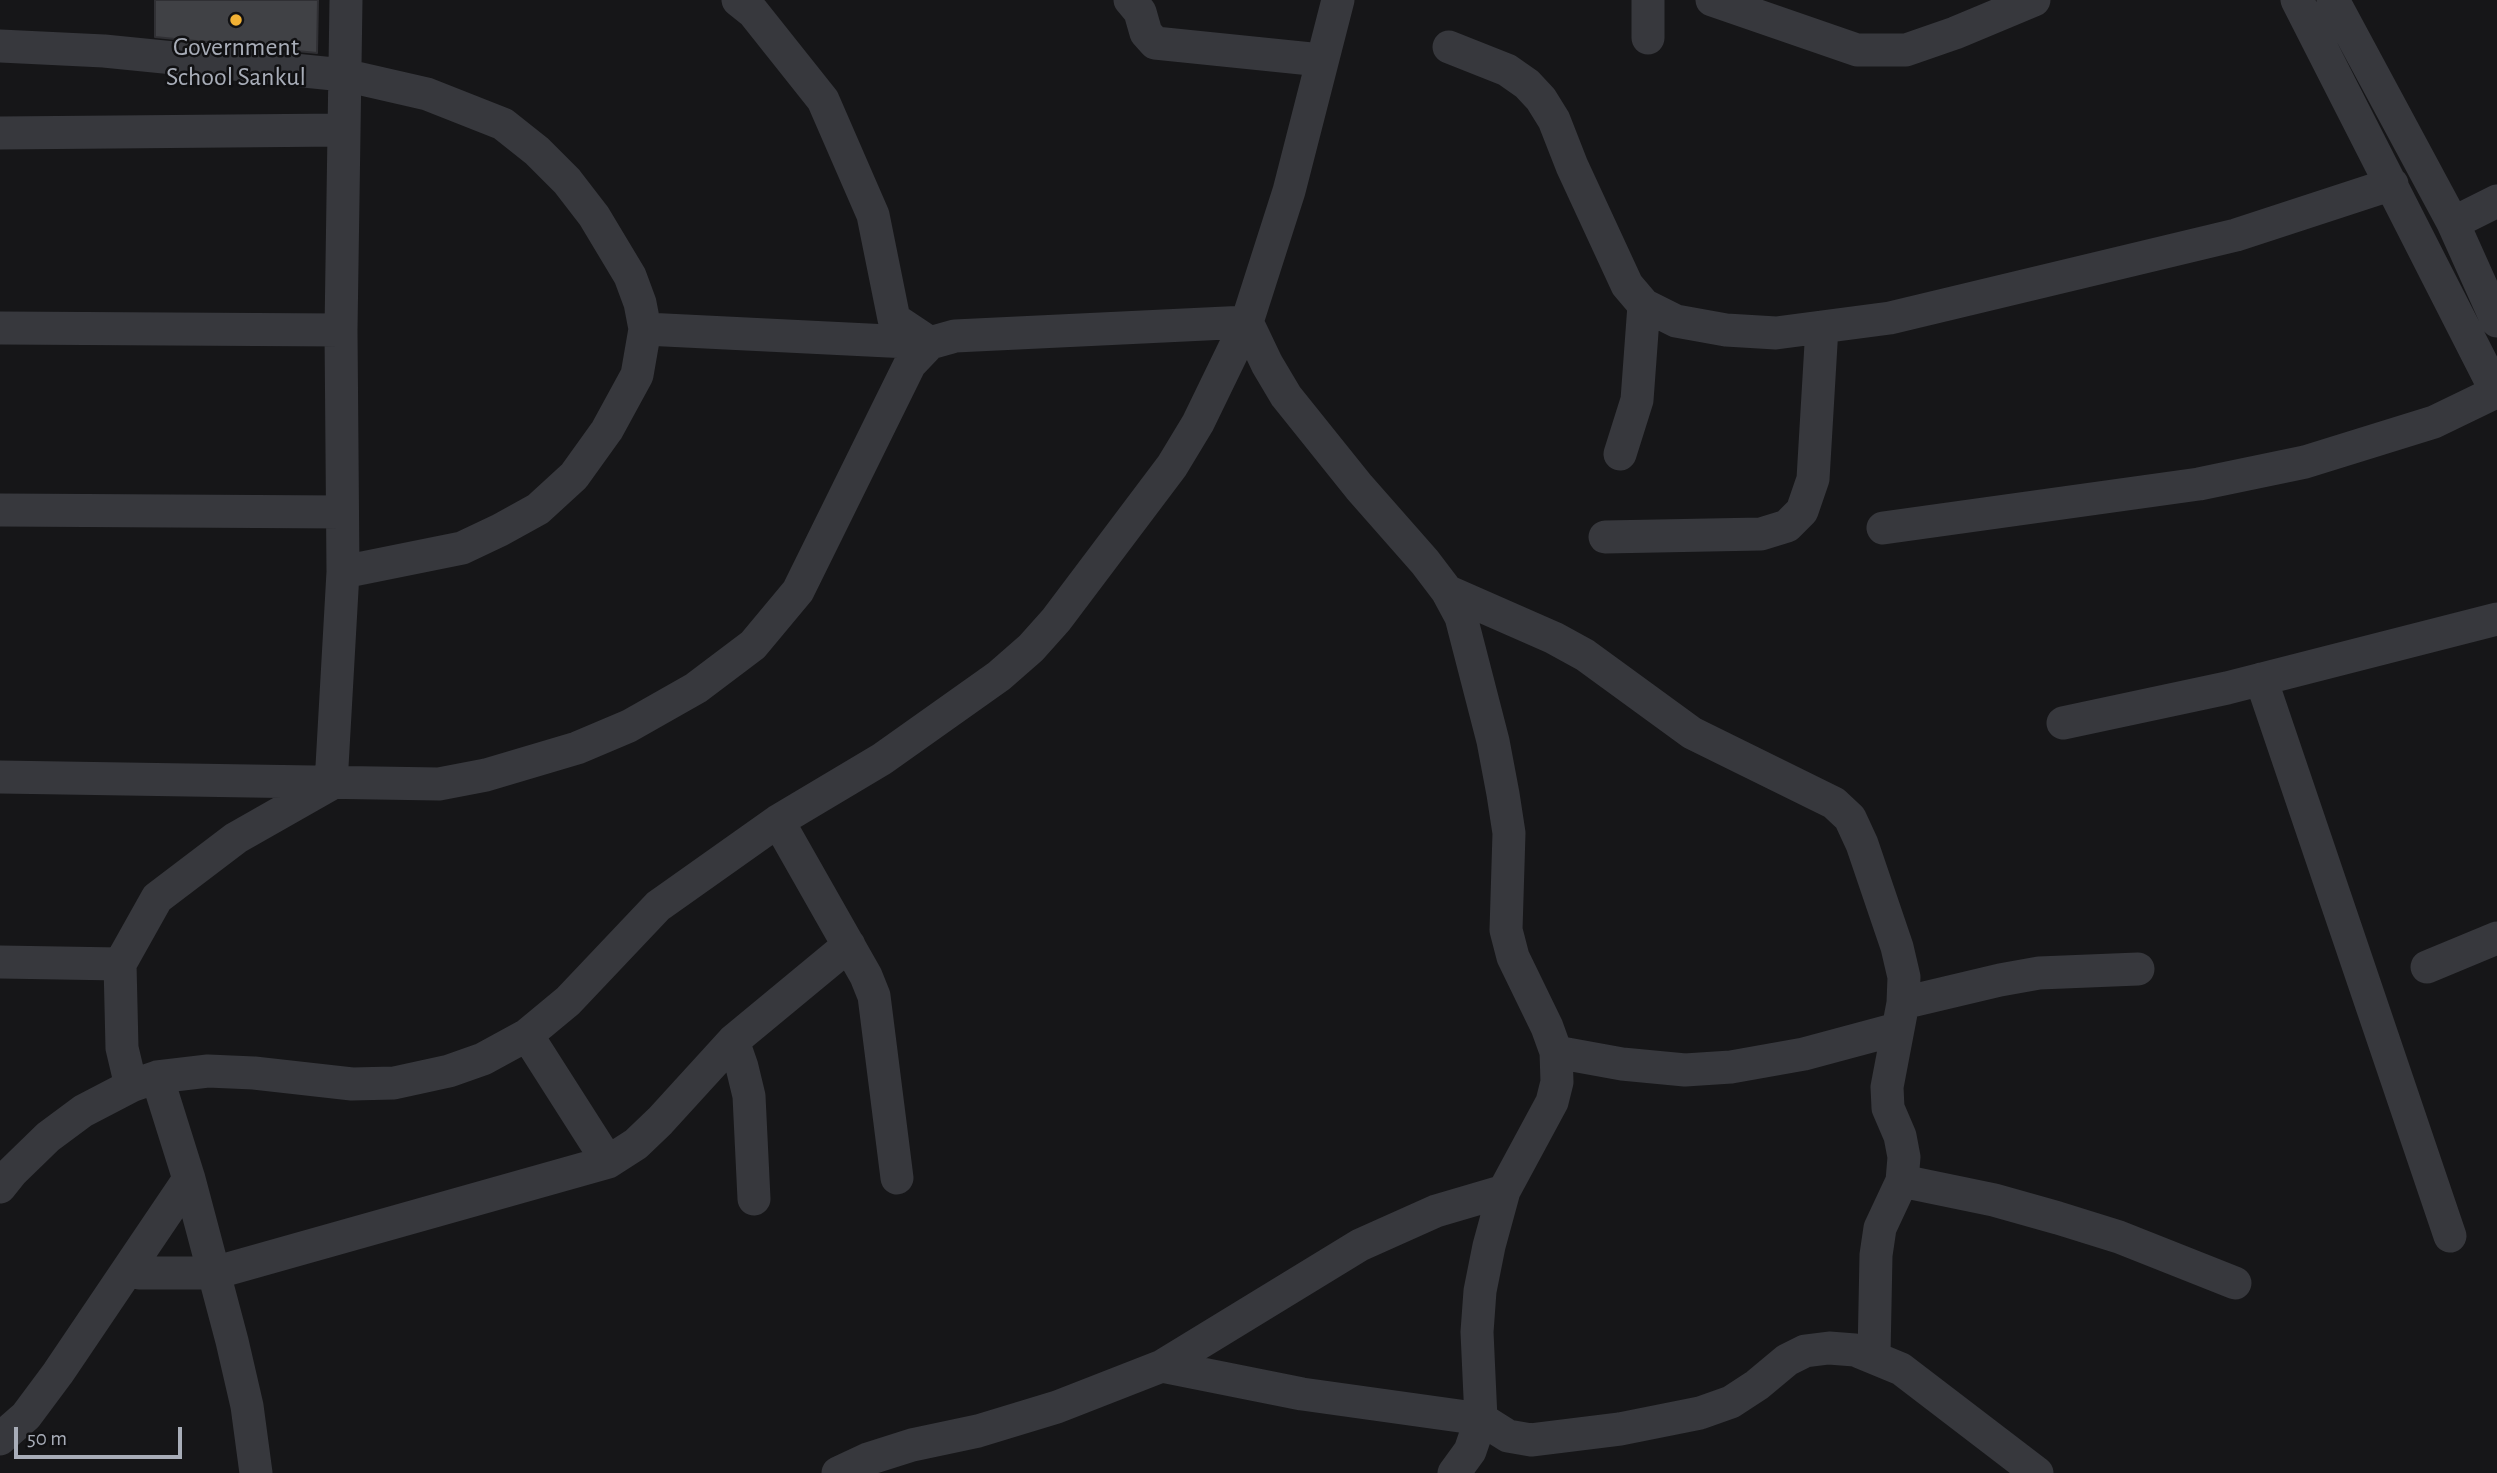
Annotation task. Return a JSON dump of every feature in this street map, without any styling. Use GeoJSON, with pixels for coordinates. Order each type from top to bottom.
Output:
{"type":"FeatureCollection","features":[{"type":"Feature","properties":{"kind":"street"},"geometry":{"type":"LineString","coordinates":[[331,783],[343,572],[341,330],[346,0]]}},
{"type":"Feature","properties":{"kind":"street"},"geometry":{"type":"LineString","coordinates":[[738,0],[753,12],[822,100],[873,215],[894,319],[930,344]]}},
{"type":"Feature","properties":{"kind":"street"},"geometry":{"type":"LineString","coordinates":[[1130,0],[1140,12],[1146,33],[1155,43],[1321,60]]}},
{"type":"Feature","properties":{"kind":"street"},"geometry":{"type":"LineString","coordinates":[[0,1188],[12,1172],[48,1137],[83,1111],[144,1082],[208,1071],[254,1073],[352,1084],[394,1083],[449,1071],[483,1059],[527,1035],[568,1001],[658,906],[778,821],[882,759],[989,683],[1031,648],[1056,620],[1172,466],[1198,424],[1247,322],[1289,191],[1338,0]]}},
{"type":"Feature","properties":{"kind":"street"},"geometry":{"type":"LineString","coordinates":[[1648,0],[1648,38]]}},
{"type":"Feature","properties":{"kind":"street"},"geometry":{"type":"LineString","coordinates":[[1712,0],[1791,13],[1857,50],[1906,50],[2034,0]]}},
{"type":"Feature","properties":{"kind":"street"},"geometry":{"type":"LineString","coordinates":[[1883,528],[2199,484],[2305,462],[2434,422],[2497,393],[2297,0]]}},
{"type":"Feature","properties":{"kind":"street"},"geometry":{"type":"LineString","coordinates":[[2333,0],[2453,223],[2497,321]]}},
{"type":"Feature","properties":{"kind":"street"},"geometry":{"type":"LineString","coordinates":[[0,46],[104,51],[344,75],[427,94],[503,124],[537,151],[567,181],[617,251],[640,303],[645,329],[637,375],[612,421],[574,476],[538,509],[462,548],[343,572]]}},
{"type":"Feature","properties":{"kind":"street"},"geometry":{"type":"LineString","coordinates":[[1450,47],[1507,70],[1527,84],[1541,99],[1554,120],[1572,166],[1627,285],[1644,305],[1676,321],[1726,330],[1776,333],[1890,318],[2236,235],[2392,184]]}},
{"type":"Feature","properties":{"kind":"street"},"geometry":{"type":"LineString","coordinates":[[0,133],[343,130]]}},
{"type":"Feature","properties":{"kind":"street"},"geometry":{"type":"LineString","coordinates":[[2453,223],[2497,201]]}},
{"type":"Feature","properties":{"kind":"street"},"geometry":{"type":"LineString","coordinates":[[1620,454],[1637,400],[1644,305]]}},
{"type":"Feature","properties":{"kind":"street"},"geometry":{"type":"LineString","coordinates":[[645,329],[930,344],[955,336],[1247,322]]}},
{"type":"Feature","properties":{"kind":"street"},"geometry":{"type":"LineString","coordinates":[[1247,322],[1266,364],[1300,415],[1447,591],[1461,617],[1493,741],[1509,833],[1506,930],[1513,957],[1547,1027],[1556,1052],[1557,1082],[1552,1102],[1504,1191],[1489,1246],[1480,1290],[1478,1332],[1481,1419],[1470,1451],[1454,1473]]}},
{"type":"Feature","properties":{"kind":"street"},"geometry":{"type":"LineString","coordinates":[[1605,537],[1761,534],[1787,526],[1802,511],[1813,479],[1822,327]]}},
{"type":"Feature","properties":{"kind":"street"},"geometry":{"type":"LineString","coordinates":[[0,328],[341,330]]}},
{"type":"Feature","properties":{"kind":"street"},"geometry":{"type":"LineString","coordinates":[[0,777],[439,784],[486,775],[577,748],[629,726],[696,688],[753,645],[798,591],[910,364],[930,344]]}},
{"type":"Feature","properties":{"kind":"street"},"geometry":{"type":"LineString","coordinates":[[0,510],[342,512]]}},
{"type":"Feature","properties":{"kind":"street"},"geometry":{"type":"LineString","coordinates":[[1447,591],[1574,649],[1692,733],[1834,803],[1850,818],[1862,844],[1904,977],[1887,1087],[1888,1108],[1900,1136],[1904,1157],[1902,1181],[1880,1228],[1876,1255],[1874,1356]]}},
{"type":"Feature","properties":{"kind":"street"},"geometry":{"type":"LineString","coordinates":[[2063,723],[2261,679],[2497,619]]}},
{"type":"Feature","properties":{"kind":"street"},"geometry":{"type":"LineString","coordinates":[[2261,679],[2450,1236]]}},
{"type":"Feature","properties":{"kind":"street"},"geometry":{"type":"LineString","coordinates":[[256,1473],[247,1406],[189,1179],[144,1082],[122,1048],[120,964],[157,898],[236,838],[331,783]]}},
{"type":"Feature","properties":{"kind":"street"},"geometry":{"type":"LineString","coordinates":[[778,821],[849,945],[874,996],[897,1178]]}},
{"type":"Feature","properties":{"kind":"street"},"geometry":{"type":"LineString","coordinates":[[2427,967],[2497,938]]}},
{"type":"Feature","properties":{"kind":"street"},"geometry":{"type":"LineString","coordinates":[[129,1270],[139,1273],[214,1273],[608,1162],[644,1136],[733,1041],[849,945]]}},
{"type":"Feature","properties":{"kind":"street"},"geometry":{"type":"LineString","coordinates":[[0,962],[120,964]]}},
{"type":"Feature","properties":{"kind":"street"},"geometry":{"type":"LineString","coordinates":[[1556,1052],[1622,1064],[1685,1070],[1731,1067],[1804,1054],[2000,980],[2068,970],[2138,969]]}},
{"type":"Feature","properties":{"kind":"street"},"geometry":{"type":"LineString","coordinates":[[527,1035],[608,1162]]}},
{"type":"Feature","properties":{"kind":"street"},"geometry":{"type":"LineString","coordinates":[[733,1041],[749,1096],[754,1199]]}},
{"type":"Feature","properties":{"kind":"street"},"geometry":{"type":"LineString","coordinates":[[0,1439],[26,1416],[58,1373],[189,1179]]}},
{"type":"Feature","properties":{"kind":"street"},"geometry":{"type":"LineString","coordinates":[[1902,1181],[1994,1200],[2106,1233],[2235,1283]]}},
{"type":"Feature","properties":{"kind":"street"},"geometry":{"type":"LineString","coordinates":[[838,1473],[868,1459],[912,1445],[978,1431],[1057,1407],[1163,1366],[1360,1245],[1436,1211],[1504,1191]]}},
{"type":"Feature","properties":{"kind":"street"},"geometry":{"type":"LineString","coordinates":[[1163,1366],[1302,1394],[1481,1419],[1508,1436],[1531,1440],[1620,1429],[1700,1413],[1731,1402],[1787,1360],[1805,1351],[1829,1348],[1855,1350],[1901,1369],[2037,1473]]}},
{"type":"Feature","properties":{"kind":"building","name":"Government School Sankul"},"geometry":{"type":"Polygon","coordinates":[[[155,0],[318,0],[317,53],[155,37],[155,0]]]}},
{"type":"Feature","properties":{"kind":"place","name":"Government School Sankul"},"geometry":{"type":"Point","coordinates":[236,20]}}]}
